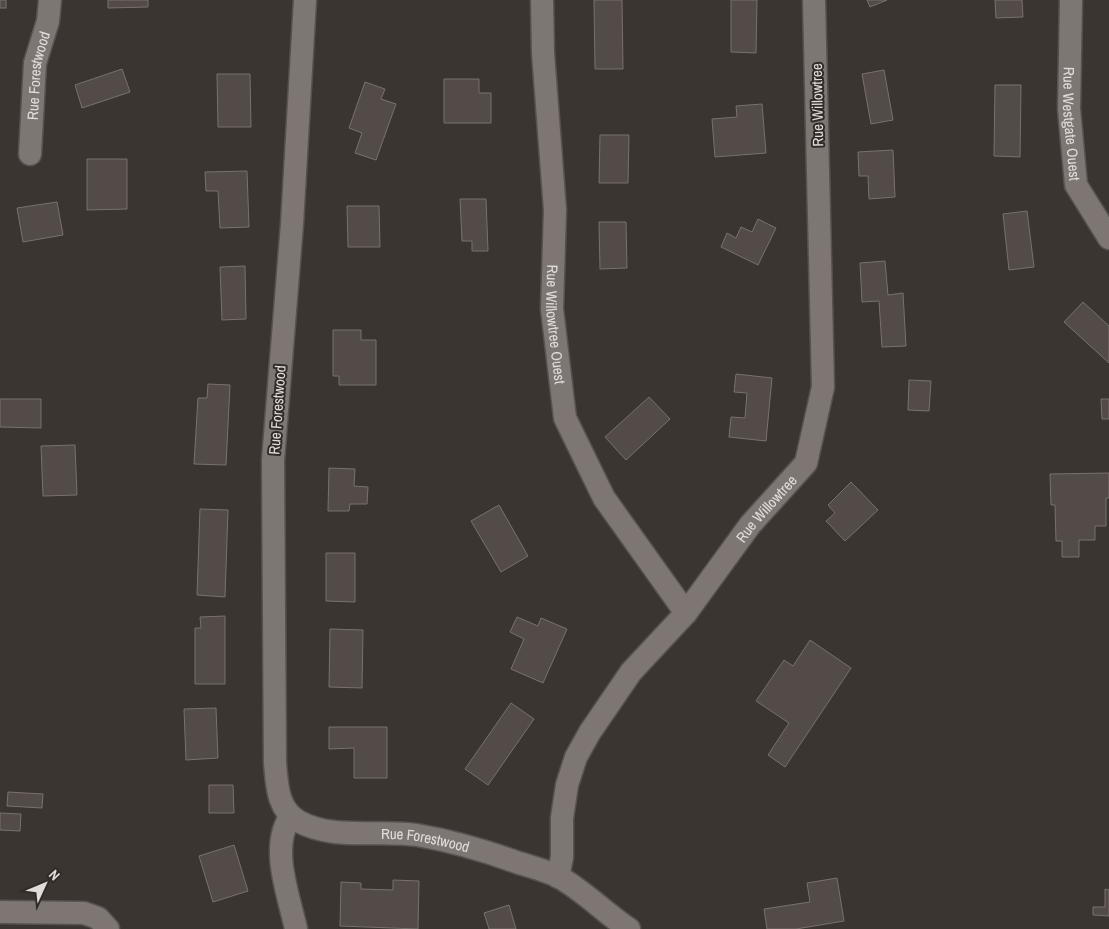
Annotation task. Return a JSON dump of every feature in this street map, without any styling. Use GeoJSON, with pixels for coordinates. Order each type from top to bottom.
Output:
{"type":"FeatureCollection","features":[{"type":"Feature","properties":{"kind":"street","name":"Rue Forestwood"},"geometry":{"type":"LineString","coordinates":[[30,154],[34,63],[48,21],[50,0]]}},
{"type":"Feature","properties":{"kind":"street","name":"Rue Forestwood"},"geometry":{"type":"LineString","coordinates":[[305,0],[292,224],[273,460],[275,764],[282,804],[291,816],[321,830],[414,835],[452,842],[558,877]]}},
{"type":"Feature","properties":{"kind":"street","name":"Rue Willowtree Ouest"},"geometry":{"type":"LineString","coordinates":[[542,0],[543,53],[555,210],[552,309],[565,418],[604,498],[686,613]]}},
{"type":"Feature","properties":{"kind":"street","name":"Rue Willowtree"},"geometry":{"type":"LineString","coordinates":[[558,877],[562,857],[562,818],[566,793],[576,757],[597,721],[631,672],[686,613],[750,525],[806,463],[823,387],[814,0]]}},
{"type":"Feature","properties":{"kind":"street","name":"Rue Westgate Ouest"},"geometry":{"type":"LineString","coordinates":[[1071,0],[1069,109],[1076,185],[1109,238]]}},
{"type":"Feature","properties":{"kind":"street"},"geometry":{"type":"LineString","coordinates":[[291,816],[283,829],[280,844],[296,929]]}},
{"type":"Feature","properties":{"kind":"street"},"geometry":{"type":"LineString","coordinates":[[558,877],[629,929]]}},
{"type":"Feature","properties":{"kind":"street"},"geometry":{"type":"LineString","coordinates":[[0,912],[84,913],[98,918],[108,929]]}},
{"type":"Feature","properties":{"kind":"building"},"geometry":{"type":"Polygon","coordinates":[[[0,0],[6,0],[6,8],[0,8],[0,0]]]}},
{"type":"Feature","properties":{"kind":"building"},"geometry":{"type":"Polygon","coordinates":[[[108,0],[148,0],[148,7],[108,8],[108,0]]]}},
{"type":"Feature","properties":{"kind":"building"},"geometry":{"type":"Polygon","coordinates":[[[594,0],[622,0],[623,69],[595,69],[594,0]]]}},
{"type":"Feature","properties":{"kind":"building"},"geometry":{"type":"Polygon","coordinates":[[[731,0],[757,0],[756,53],[731,52],[731,0]]]}},
{"type":"Feature","properties":{"kind":"building"},"geometry":{"type":"Polygon","coordinates":[[[867,0],[887,0],[870,7],[867,0]]]}},
{"type":"Feature","properties":{"kind":"building"},"geometry":{"type":"Polygon","coordinates":[[[995,0],[1022,0],[1023,17],[996,18],[995,0]]]}},
{"type":"Feature","properties":{"kind":"building"},"geometry":{"type":"Polygon","coordinates":[[[122,69],[130,92],[82,108],[75,85],[122,69]]]}},
{"type":"Feature","properties":{"kind":"building"},"geometry":{"type":"Polygon","coordinates":[[[884,70],[893,120],[871,124],[862,74],[884,70]]]}},
{"type":"Feature","properties":{"kind":"building"},"geometry":{"type":"Polygon","coordinates":[[[217,74],[250,74],[251,127],[218,127],[217,74]]]}},
{"type":"Feature","properties":{"kind":"building"},"geometry":{"type":"Polygon","coordinates":[[[444,79],[479,79],[479,93],[491,93],[491,123],[444,123],[444,79]]]}},
{"type":"Feature","properties":{"kind":"building"},"geometry":{"type":"Polygon","coordinates":[[[365,82],[385,89],[381,99],[396,104],[376,160],[355,153],[362,133],[349,128],[365,82]]]}},
{"type":"Feature","properties":{"kind":"building"},"geometry":{"type":"Polygon","coordinates":[[[995,85],[1021,85],[1020,157],[994,156],[995,85]]]}},
{"type":"Feature","properties":{"kind":"building"},"geometry":{"type":"Polygon","coordinates":[[[762,104],[766,153],[715,157],[712,119],[737,117],[736,106],[762,104]]]}},
{"type":"Feature","properties":{"kind":"building"},"geometry":{"type":"Polygon","coordinates":[[[600,135],[629,135],[628,183],[599,183],[600,135]]]}},
{"type":"Feature","properties":{"kind":"building"},"geometry":{"type":"Polygon","coordinates":[[[893,150],[895,197],[869,199],[868,176],[859,176],[858,152],[893,150]]]}},
{"type":"Feature","properties":{"kind":"building"},"geometry":{"type":"Polygon","coordinates":[[[87,159],[127,159],[127,209],[87,210],[87,159]]]}},
{"type":"Feature","properties":{"kind":"building"},"geometry":{"type":"Polygon","coordinates":[[[247,171],[249,227],[220,228],[218,191],[206,191],[205,172],[247,171]]]}},
{"type":"Feature","properties":{"kind":"building"},"geometry":{"type":"Polygon","coordinates":[[[460,199],[486,199],[488,251],[472,251],[472,241],[462,241],[460,199]]]}},
{"type":"Feature","properties":{"kind":"building"},"geometry":{"type":"Polygon","coordinates":[[[57,202],[63,235],[23,242],[17,208],[57,202]]]}},
{"type":"Feature","properties":{"kind":"building"},"geometry":{"type":"Polygon","coordinates":[[[347,206],[379,206],[380,247],[348,247],[347,206]]]}},
{"type":"Feature","properties":{"kind":"building"},"geometry":{"type":"Polygon","coordinates":[[[1027,211],[1034,267],[1009,270],[1003,214],[1027,211]]]}},
{"type":"Feature","properties":{"kind":"building"},"geometry":{"type":"Polygon","coordinates":[[[758,219],[776,228],[758,265],[721,247],[727,233],[736,238],[741,227],[752,232],[758,219]]]}},
{"type":"Feature","properties":{"kind":"building"},"geometry":{"type":"Polygon","coordinates":[[[599,222],[626,222],[627,268],[600,269],[599,222]]]}},
{"type":"Feature","properties":{"kind":"building"},"geometry":{"type":"Polygon","coordinates":[[[885,261],[888,295],[903,293],[906,346],[882,347],[879,301],[862,302],[860,263],[885,261]]]}},
{"type":"Feature","properties":{"kind":"building"},"geometry":{"type":"Polygon","coordinates":[[[245,266],[246,319],[222,320],[220,267],[245,266]]]}},
{"type":"Feature","properties":{"kind":"building"},"geometry":{"type":"Polygon","coordinates":[[[1083,302],[1109,326],[1109,363],[1064,322],[1083,302]]]}},
{"type":"Feature","properties":{"kind":"building"},"geometry":{"type":"Polygon","coordinates":[[[333,330],[361,330],[361,340],[376,340],[376,385],[339,385],[339,376],[333,376],[333,330]]]}},
{"type":"Feature","properties":{"kind":"building"},"geometry":{"type":"Polygon","coordinates":[[[736,374],[772,378],[766,441],[729,437],[731,417],[745,418],[747,393],[734,392],[736,374]]]}},
{"type":"Feature","properties":{"kind":"building"},"geometry":{"type":"Polygon","coordinates":[[[909,380],[931,381],[929,411],[908,410],[909,380]]]}},
{"type":"Feature","properties":{"kind":"building"},"geometry":{"type":"Polygon","coordinates":[[[208,384],[230,385],[226,465],[194,464],[198,398],[207,398],[208,384]]]}},
{"type":"Feature","properties":{"kind":"building"},"geometry":{"type":"Polygon","coordinates":[[[649,397],[670,419],[626,460],[605,437],[649,397]]]}},
{"type":"Feature","properties":{"kind":"building"},"geometry":{"type":"Polygon","coordinates":[[[0,399],[41,399],[41,428],[0,427],[0,399]]]}},
{"type":"Feature","properties":{"kind":"building"},"geometry":{"type":"Polygon","coordinates":[[[1101,399],[1109,399],[1109,419],[1102,419],[1101,399]]]}},
{"type":"Feature","properties":{"kind":"building"},"geometry":{"type":"Polygon","coordinates":[[[75,445],[77,495],[43,496],[41,446],[75,445]]]}},
{"type":"Feature","properties":{"kind":"building"},"geometry":{"type":"Polygon","coordinates":[[[329,468],[355,469],[354,486],[368,487],[367,504],[350,504],[349,511],[328,511],[329,468]]]}},
{"type":"Feature","properties":{"kind":"building"},"geometry":{"type":"Polygon","coordinates":[[[1109,473],[1109,498],[1106,498],[1106,526],[1095,526],[1095,540],[1079,540],[1079,557],[1062,557],[1062,541],[1056,541],[1055,505],[1051,505],[1050,474],[1109,473]]]}},
{"type":"Feature","properties":{"kind":"building"},"geometry":{"type":"Polygon","coordinates":[[[851,482],[878,510],[845,541],[826,521],[835,513],[828,505],[851,482]]]}},
{"type":"Feature","properties":{"kind":"building"},"geometry":{"type":"Polygon","coordinates":[[[499,505],[528,556],[501,572],[471,521],[499,505]]]}},
{"type":"Feature","properties":{"kind":"building"},"geometry":{"type":"Polygon","coordinates":[[[200,509],[228,510],[225,597],[197,595],[200,509]]]}},
{"type":"Feature","properties":{"kind":"building"},"geometry":{"type":"Polygon","coordinates":[[[326,553],[355,553],[355,602],[326,601],[326,553]]]}},
{"type":"Feature","properties":{"kind":"building"},"geometry":{"type":"Polygon","coordinates":[[[225,616],[225,684],[195,684],[195,628],[201,628],[200,617],[225,616]]]}},
{"type":"Feature","properties":{"kind":"building"},"geometry":{"type":"Polygon","coordinates":[[[517,617],[538,626],[541,618],[567,629],[543,683],[511,669],[524,639],[510,632],[517,617]]]}},
{"type":"Feature","properties":{"kind":"building"},"geometry":{"type":"Polygon","coordinates":[[[330,629],[363,630],[362,688],[329,687],[330,629]]]}},
{"type":"Feature","properties":{"kind":"building"},"geometry":{"type":"Polygon","coordinates":[[[810,640],[851,668],[785,767],[768,755],[789,723],[756,701],[784,660],[793,666],[810,640]]]}},
{"type":"Feature","properties":{"kind":"building"},"geometry":{"type":"Polygon","coordinates":[[[511,703],[534,719],[488,785],[465,769],[511,703]]]}},
{"type":"Feature","properties":{"kind":"building"},"geometry":{"type":"Polygon","coordinates":[[[216,708],[218,758],[186,760],[184,709],[216,708]]]}},
{"type":"Feature","properties":{"kind":"building"},"geometry":{"type":"Polygon","coordinates":[[[329,727],[387,727],[387,778],[354,778],[354,748],[329,749],[329,727]]]}},
{"type":"Feature","properties":{"kind":"building"},"geometry":{"type":"Polygon","coordinates":[[[209,785],[233,785],[234,813],[209,813],[209,785]]]}},
{"type":"Feature","properties":{"kind":"building"},"geometry":{"type":"Polygon","coordinates":[[[8,792],[43,794],[42,808],[7,806],[8,792]]]}},
{"type":"Feature","properties":{"kind":"building"},"geometry":{"type":"Polygon","coordinates":[[[0,813],[21,814],[20,831],[0,830],[0,813]]]}},
{"type":"Feature","properties":{"kind":"building"},"geometry":{"type":"Polygon","coordinates":[[[234,845],[248,891],[213,902],[199,856],[234,845]]]}},
{"type":"Feature","properties":{"kind":"building"},"geometry":{"type":"Polygon","coordinates":[[[837,878],[844,921],[796,929],[767,929],[764,909],[810,902],[807,883],[837,878]]]}},
{"type":"Feature","properties":{"kind":"building"},"geometry":{"type":"Polygon","coordinates":[[[393,880],[419,881],[418,929],[340,926],[341,882],[361,883],[361,889],[393,890],[393,880]]]}},
{"type":"Feature","properties":{"kind":"building"},"geometry":{"type":"Polygon","coordinates":[[[1105,889],[1109,890],[1109,916],[1093,915],[1093,907],[1105,907],[1105,889]]]}},
{"type":"Feature","properties":{"kind":"building"},"geometry":{"type":"Polygon","coordinates":[[[509,905],[516,929],[489,929],[484,913],[509,905]]]}}]}
